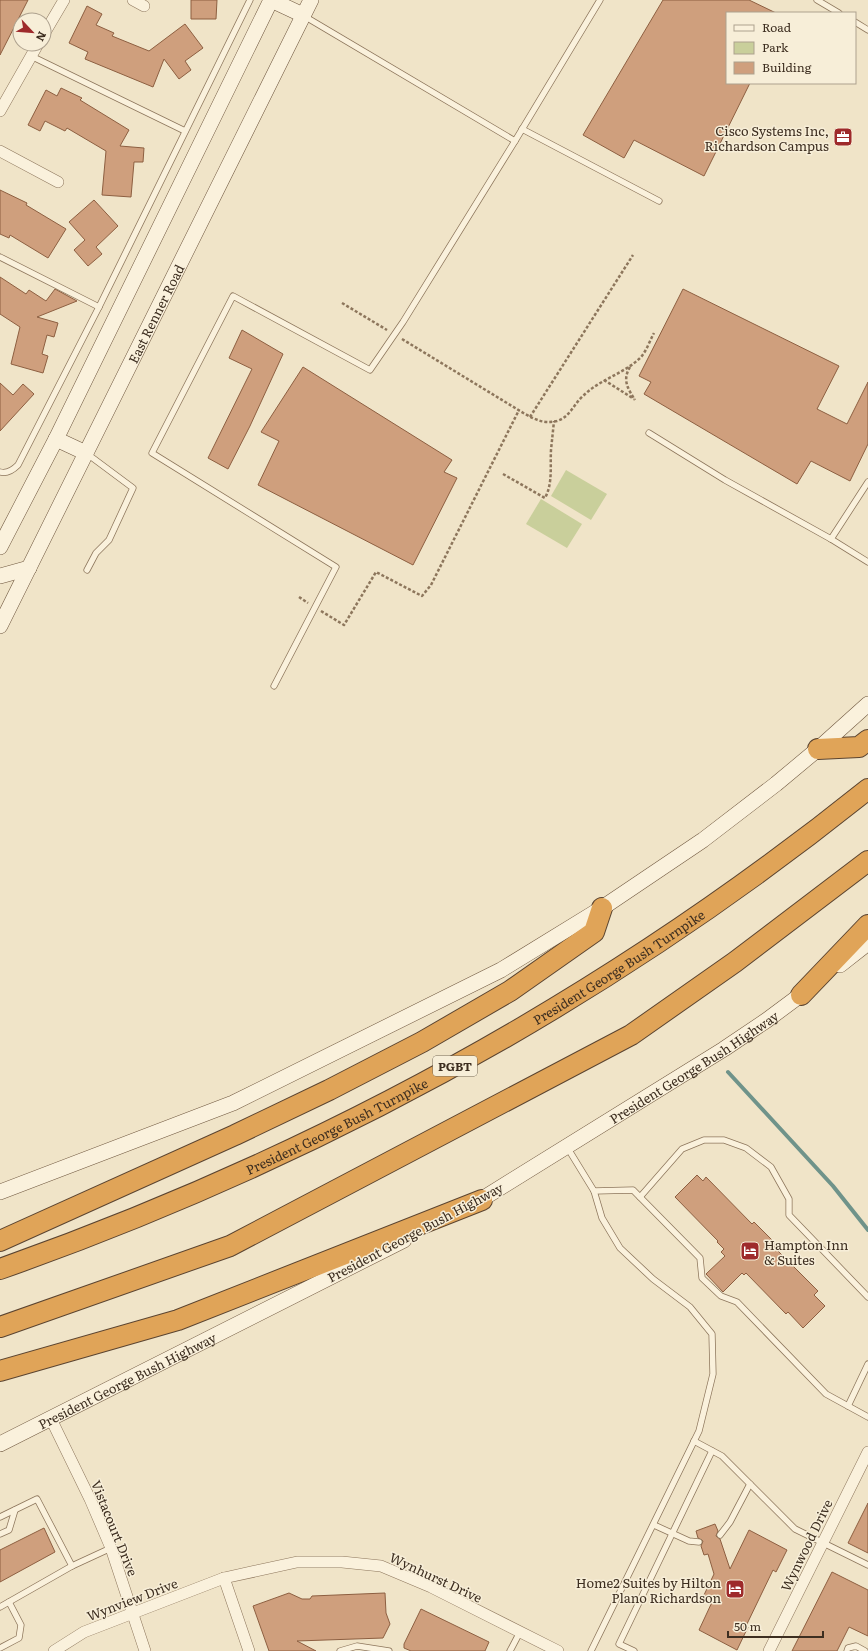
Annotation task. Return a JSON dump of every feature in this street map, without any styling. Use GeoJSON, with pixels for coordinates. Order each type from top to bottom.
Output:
{"type":"FeatureCollection","features":[{"type":"Feature","properties":{"kind":"highway"},"geometry":{"type":"LineString","coordinates":[[818,749],[859,747],[868,740]]}},
{"type":"Feature","properties":{"kind":"highway","name":"President George Bush Turnpike"},"geometry":{"type":"LineString","coordinates":[[0,1269],[119,1225],[232,1177],[344,1124],[460,1063],[547,1013],[657,943],[771,863],[868,789]]}},
{"type":"Feature","properties":{"kind":"highway"},"geometry":{"type":"LineString","coordinates":[[0,1327],[230,1246],[631,1035],[735,962],[868,861]]}},
{"type":"Feature","properties":{"kind":"highway"},"geometry":{"type":"LineString","coordinates":[[0,1241],[235,1135],[329,1090],[422,1042],[510,991],[594,932],[602,908]]}},
{"type":"Feature","properties":{"kind":"highway"},"geometry":{"type":"LineString","coordinates":[[801,995],[868,926]]}},
{"type":"Feature","properties":{"kind":"highway"},"geometry":{"type":"LineString","coordinates":[[0,1371],[178,1320],[482,1200]]}},
{"type":"Feature","properties":{"kind":"main road"},"geometry":{"type":"LineString","coordinates":[[0,547],[56,439],[271,0],[303,15]]}},
{"type":"Feature","properties":{"kind":"main road","name":"East Renner Road"},"geometry":{"type":"LineString","coordinates":[[0,626],[311,0]]}},
{"type":"Feature","properties":{"kind":"main road"},"geometry":{"type":"LineString","coordinates":[[56,439],[86,453]]}},
{"type":"Feature","properties":{"kind":"main road"},"geometry":{"type":"LineString","coordinates":[[0,576],[29,568]]}},
{"type":"Feature","properties":{"kind":"main road"},"geometry":{"type":"LineString","coordinates":[[0,1192],[233,1103],[500,970],[602,908],[720,827],[818,749],[868,704]]}},
{"type":"Feature","properties":{"kind":"main road","name":"President George Bush Highway"},"geometry":{"type":"LineString","coordinates":[[0,1444],[482,1200],[724,1050],[801,995],[868,943]]}},
{"type":"Feature","properties":{"kind":"street"},"geometry":{"type":"LineString","coordinates":[[52,20],[64,0]]}},
{"type":"Feature","properties":{"kind":"street"},"geometry":{"type":"LineString","coordinates":[[133,0],[144,6]]}},
{"type":"Feature","properties":{"kind":"street"},"geometry":{"type":"LineString","coordinates":[[0,111],[34,52]]}},
{"type":"Feature","properties":{"kind":"street"},"geometry":{"type":"LineString","coordinates":[[0,151],[58,182]]}},
{"type":"Feature","properties":{"kind":"street","name":"Vistacourt Drive"},"geometry":{"type":"LineString","coordinates":[[51,1419],[90,1498],[111,1548],[145,1651]]}},
{"type":"Feature","properties":{"kind":"street","name":"Wynwood Drive"},"geometry":{"type":"LineString","coordinates":[[769,1651],[868,1452]]}},
{"type":"Feature","properties":{"kind":"street","name":"Wynhurst Drive"},"geometry":{"type":"LineString","coordinates":[[224,1578],[297,1562],[342,1562],[381,1566],[431,1587],[558,1651]]}},
{"type":"Feature","properties":{"kind":"street"},"geometry":{"type":"LineString","coordinates":[[224,1578],[249,1651]]}},
{"type":"Feature","properties":{"kind":"street","name":"Wynview Drive"},"geometry":{"type":"LineString","coordinates":[[54,1651],[84,1632],[224,1578]]}},
{"type":"Feature","properties":{"kind":"lane"},"geometry":{"type":"LineString","coordinates":[[0,472],[4,473],[14,469],[18,465],[99,307],[250,0]]}},
{"type":"Feature","properties":{"kind":"lane"},"geometry":{"type":"LineString","coordinates":[[274,686],[336,568],[152,453],[233,296],[370,370],[515,141],[600,0]]}},
{"type":"Feature","properties":{"kind":"lane"},"geometry":{"type":"LineString","coordinates":[[817,0],[837,12]]}},
{"type":"Feature","properties":{"kind":"lane"},"geometry":{"type":"LineString","coordinates":[[303,15],[515,141]]}},
{"type":"Feature","properties":{"kind":"lane"},"geometry":{"type":"LineString","coordinates":[[856,23],[868,30]]}},
{"type":"Feature","properties":{"kind":"lane"},"geometry":{"type":"LineString","coordinates":[[32,56],[185,131]]}},
{"type":"Feature","properties":{"kind":"lane"},"geometry":{"type":"LineString","coordinates":[[522,129],[659,201]]}},
{"type":"Feature","properties":{"kind":"lane"},"geometry":{"type":"LineString","coordinates":[[0,257],[99,307]]}},
{"type":"Feature","properties":{"kind":"lane"},"geometry":{"type":"LineString","coordinates":[[649,433],[725,480],[831,539],[868,562]]}},
{"type":"Feature","properties":{"kind":"lane"},"geometry":{"type":"LineString","coordinates":[[86,453],[133,488],[110,540],[96,553],[87,570]]}},
{"type":"Feature","properties":{"kind":"lane"},"geometry":{"type":"LineString","coordinates":[[831,539],[868,482]]}},
{"type":"Feature","properties":{"kind":"lane"},"geometry":{"type":"LineString","coordinates":[[640,1197],[682,1149],[704,1140],[724,1140],[746,1148],[771,1167],[789,1198],[789,1215],[868,1297]]}},
{"type":"Feature","properties":{"kind":"lane"},"geometry":{"type":"LineString","coordinates":[[567,1146],[594,1191],[602,1218],[620,1248],[653,1279],[690,1307],[712,1334],[713,1374],[699,1430],[654,1525],[591,1651]]}},
{"type":"Feature","properties":{"kind":"lane"},"geometry":{"type":"LineString","coordinates":[[594,1191],[633,1190],[700,1258],[702,1278],[721,1296],[737,1302],[826,1394],[868,1417]]}},
{"type":"Feature","properties":{"kind":"lane"},"geometry":{"type":"LineString","coordinates":[[848,1406],[868,1364]]}},
{"type":"Feature","properties":{"kind":"lane"},"geometry":{"type":"LineString","coordinates":[[694,1441],[722,1456],[795,1529],[868,1565]]}},
{"type":"Feature","properties":{"kind":"lane"},"geometry":{"type":"LineString","coordinates":[[634,1651],[619,1644],[712,1451]]}},
{"type":"Feature","properties":{"kind":"lane"},"geometry":{"type":"LineString","coordinates":[[720,1535],[730,1522],[750,1484]]}},
{"type":"Feature","properties":{"kind":"lane"},"geometry":{"type":"LineString","coordinates":[[0,1518],[37,1499],[72,1566]]}},
{"type":"Feature","properties":{"kind":"lane"},"geometry":{"type":"LineString","coordinates":[[0,1534],[9,1530],[15,1510]]}},
{"type":"Feature","properties":{"kind":"lane"},"geometry":{"type":"LineString","coordinates":[[654,1525],[689,1541],[699,1542]]}},
{"type":"Feature","properties":{"kind":"lane"},"geometry":{"type":"LineString","coordinates":[[0,1607],[72,1566],[111,1548]]}},
{"type":"Feature","properties":{"kind":"lane"},"geometry":{"type":"LineString","coordinates":[[0,1648],[19,1638],[22,1625],[10,1602]]}},
{"type":"Feature","properties":{"kind":"lane"},"geometry":{"type":"LineString","coordinates":[[510,1651],[520,1632]]}},
{"type":"Feature","properties":{"kind":"lane"},"geometry":{"type":"LineString","coordinates":[[340,1651],[357,1646],[389,1651]]}},
{"type":"Feature","properties":{"kind":"lane"},"geometry":{"type":"LineString","coordinates":[[847,1651],[848,1648],[856,1646],[865,1651]]}},
{"type":"Feature","properties":{"kind":"path"},"geometry":{"type":"LineString","coordinates":[[530,417],[633,255]]}},
{"type":"Feature","properties":{"kind":"path"},"geometry":{"type":"LineString","coordinates":[[342,303],[530,417],[538,421],[548,422],[566,417],[583,396],[604,380],[612,378],[642,356],[654,333]]}},
{"type":"Feature","properties":{"kind":"path"},"geometry":{"type":"LineString","coordinates":[[604,380],[635,400],[628,389],[626,382],[626,375],[631,365]]}},
{"type":"Feature","properties":{"kind":"path"},"geometry":{"type":"LineString","coordinates":[[299,597],[344,625],[376,572],[422,596],[431,585],[519,410]]}},
{"type":"Feature","properties":{"kind":"path"},"geometry":{"type":"LineString","coordinates":[[503,474],[545,498],[552,468],[551,452],[554,421]]}},
{"type":"Feature","properties":{"kind":"green space"},"geometry":{"type":"Polygon","coordinates":[[[566,470],[607,494],[591,520],[551,496],[566,470]]]}},
{"type":"Feature","properties":{"kind":"green space"},"geometry":{"type":"Polygon","coordinates":[[[541,499],[582,524],[567,548],[526,524],[541,499]]]}},
{"type":"Feature","properties":{"kind":"building"},"geometry":{"type":"Polygon","coordinates":[[[0,0],[28,0],[22,12],[12,12],[12,31],[0,55],[0,0]]]}},
{"type":"Feature","properties":{"kind":"building"},"geometry":{"type":"Polygon","coordinates":[[[191,0],[217,0],[216,19],[191,19],[191,0]]]}},
{"type":"Feature","properties":{"kind":"building"},"geometry":{"type":"Polygon","coordinates":[[[663,0],[749,0],[774,12],[726,12],[726,84],[750,84],[704,176],[634,140],[624,158],[583,135],[663,0]]]}},
{"type":"Feature","properties":{"kind":"building"},"geometry":{"type":"Polygon","coordinates":[[[87,6],[102,14],[96,25],[114,33],[112,36],[149,51],[185,24],[203,48],[185,61],[191,70],[179,79],[164,59],[153,87],[85,59],[88,52],[69,43],[87,6]]]}},
{"type":"Feature","properties":{"kind":"building"},"geometry":{"type":"Polygon","coordinates":[[[61,88],[82,98],[80,100],[129,130],[120,146],[144,148],[143,162],[134,162],[131,197],[102,195],[106,151],[67,128],[65,131],[45,121],[40,131],[28,125],[46,90],[57,96],[61,88]]]}},
{"type":"Feature","properties":{"kind":"building"},"geometry":{"type":"Polygon","coordinates":[[[0,190],[27,203],[26,205],[66,229],[48,258],[10,235],[9,238],[0,234],[0,190]]]}},
{"type":"Feature","properties":{"kind":"building"},"geometry":{"type":"Polygon","coordinates":[[[94,200],[118,226],[96,247],[102,254],[88,266],[74,250],[85,240],[69,222],[94,200]]]}},
{"type":"Feature","properties":{"kind":"building"},"geometry":{"type":"Polygon","coordinates":[[[0,277],[26,294],[29,290],[46,301],[55,289],[77,301],[37,317],[58,323],[54,337],[47,335],[42,354],[48,356],[43,373],[11,364],[20,327],[0,314],[0,277]]]}},
{"type":"Feature","properties":{"kind":"building"},"geometry":{"type":"Polygon","coordinates":[[[683,289],[839,366],[817,409],[847,424],[868,382],[868,444],[850,481],[811,461],[797,484],[644,394],[651,382],[639,376],[683,289]]]}},
{"type":"Feature","properties":{"kind":"building"},"geometry":{"type":"Polygon","coordinates":[[[242,330],[283,354],[250,426],[228,469],[208,458],[252,369],[229,358],[242,330]]]}},
{"type":"Feature","properties":{"kind":"building"},"geometry":{"type":"Polygon","coordinates":[[[303,367],[452,460],[444,472],[457,478],[413,565],[258,485],[279,441],[261,432],[303,367]]]}},
{"type":"Feature","properties":{"kind":"building"},"geometry":{"type":"Polygon","coordinates":[[[0,383],[13,395],[23,384],[34,394],[0,431],[0,383]]]}},
{"type":"Feature","properties":{"kind":"building","name":"Hampton Inn & Suites"},"geometry":{"type":"Polygon","coordinates":[[[697,1175],[703,1181],[706,1177],[752,1224],[754,1222],[777,1245],[774,1247],[818,1291],[814,1295],[825,1306],[803,1328],[788,1312],[786,1314],[746,1273],[744,1275],[742,1273],[723,1292],[706,1274],[725,1256],[721,1252],[724,1249],[675,1197],[697,1175]]]}},
{"type":"Feature","properties":{"kind":"building"},"geometry":{"type":"Polygon","coordinates":[[[868,1503],[868,1553],[848,1543],[868,1503]]]}},
{"type":"Feature","properties":{"kind":"building","name":"Home2 Suites by Hilton Plano Richardson"},"geometry":{"type":"Polygon","coordinates":[[[715,1524],[718,1531],[716,1536],[720,1539],[730,1569],[749,1530],[787,1550],[776,1572],[773,1570],[746,1626],[748,1627],[737,1650],[699,1630],[713,1600],[704,1595],[714,1574],[708,1554],[704,1555],[701,1546],[703,1541],[698,1538],[696,1531],[715,1524]]]}},
{"type":"Feature","properties":{"kind":"building"},"geometry":{"type":"Polygon","coordinates":[[[44,1528],[55,1552],[0,1582],[0,1550],[44,1528]]]}},
{"type":"Feature","properties":{"kind":"building"},"geometry":{"type":"Polygon","coordinates":[[[832,1572],[868,1590],[868,1636],[849,1627],[837,1651],[792,1651],[832,1572]]]}},
{"type":"Feature","properties":{"kind":"building"},"geometry":{"type":"Polygon","coordinates":[[[289,1593],[302,1599],[310,1599],[312,1596],[385,1593],[386,1613],[390,1624],[383,1638],[297,1641],[316,1651],[269,1651],[253,1606],[289,1593]]]}},
{"type":"Feature","properties":{"kind":"building"},"geometry":{"type":"Polygon","coordinates":[[[421,1609],[489,1642],[485,1651],[411,1651],[404,1648],[404,1644],[421,1609]]]}},
{"type":"Feature","properties":{"kind":"waterway"},"geometry":{"type":"LineString","coordinates":[[728,1072],[833,1186],[868,1230]]}},
{"type":"Feature","properties":{"kind":"place","name":"Cisco Systems Inc, Richardson Campus"},"geometry":{"type":"Point","coordinates":[843,137]}},
{"type":"Feature","properties":{"kind":"place","name":"Hampton Inn & Suites"},"geometry":{"type":"Point","coordinates":[750,1251]}},
{"type":"Feature","properties":{"kind":"place","name":"Home2 Suites by Hilton Plano Richardson"},"geometry":{"type":"Point","coordinates":[735,1589]}}]}
